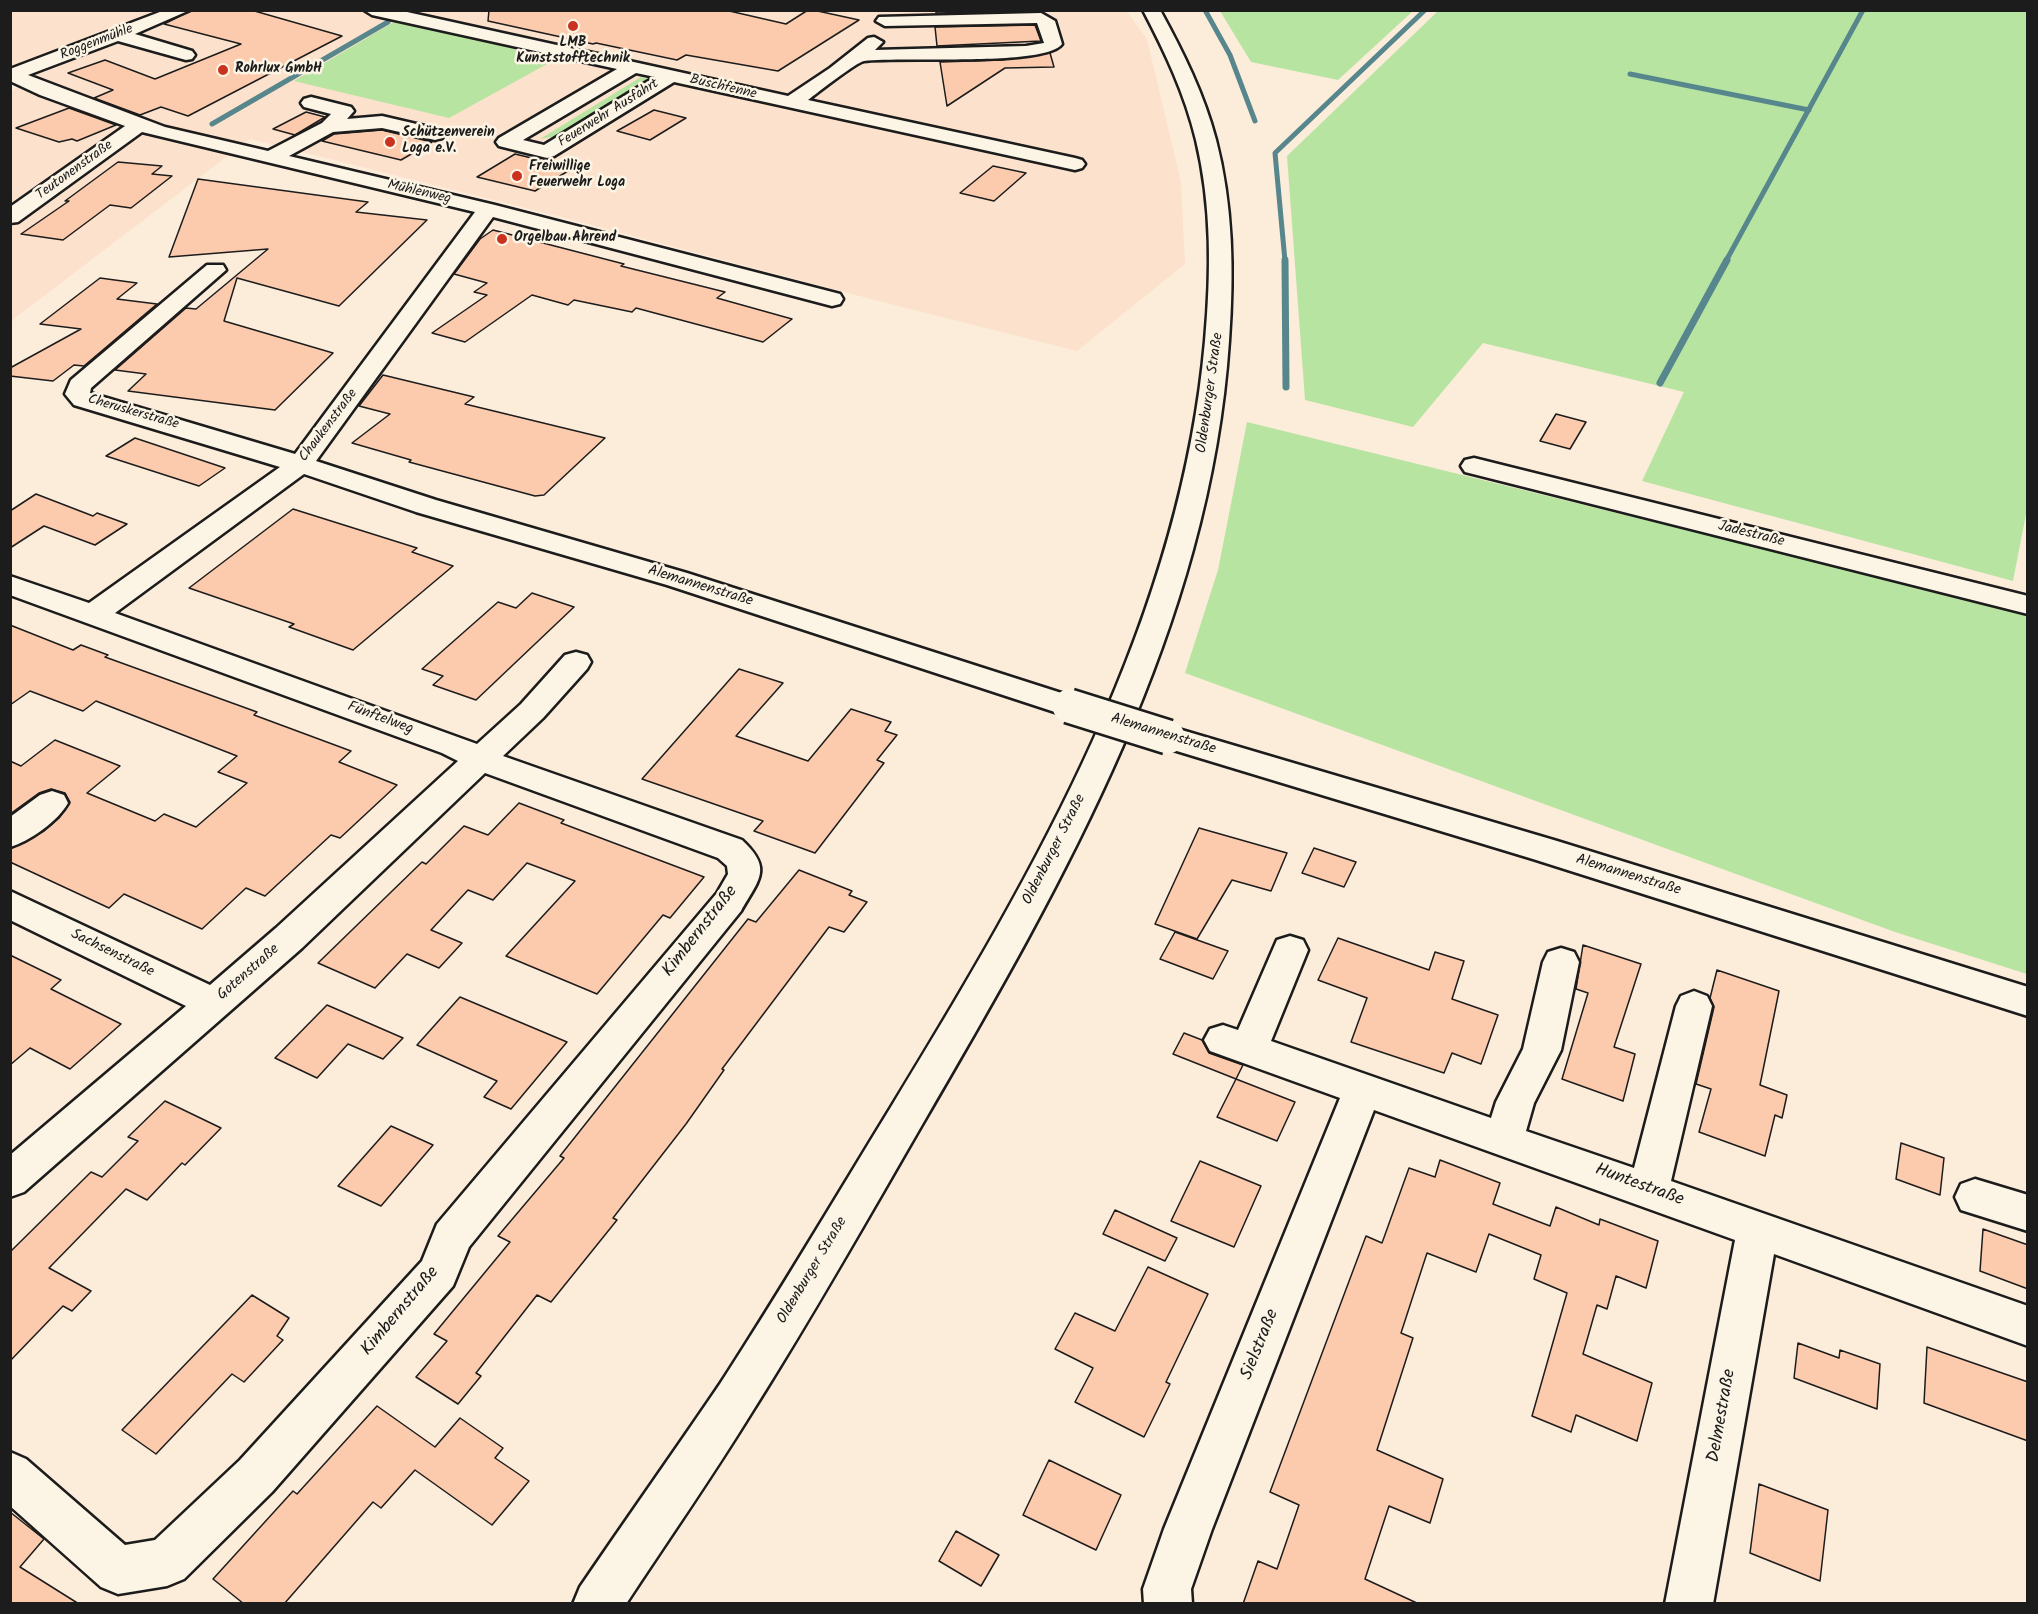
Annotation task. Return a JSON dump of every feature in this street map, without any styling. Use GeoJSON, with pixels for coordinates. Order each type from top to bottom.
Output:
{"type":"FeatureCollection","features":[{"type":"Feature","properties":{"kind":"street","name":"Roggenmühle"},"geometry":{"type":"LineString","coordinates":[[11,75],[182,10]]}},
{"type":"Feature","properties":{"kind":"street","name":"Buschfenne"},"geometry":{"type":"LineString","coordinates":[[372,10],[419,15],[670,76],[1075,164]]}},
{"type":"Feature","properties":{"kind":"street","name":"Oldenburger Straße"},"geometry":{"type":"LineString","coordinates":[[597,1604],[754,1369],[981,991],[1069,828],[1131,689],[1178,563],[1209,432],[1221,332],[1222,261],[1216,195],[1200,119],[1176,56],[1151,10]]}},
{"type":"Feature","properties":{"kind":"street"},"geometry":{"type":"LineString","coordinates":[[790,103],[875,42],[886,16],[1041,18],[1046,21],[1053,44],[1048,48],[1026,51],[857,56]]}},
{"type":"Feature","properties":{"kind":"street"},"geometry":{"type":"LineString","coordinates":[[118,35],[186,55]]}},
{"type":"Feature","properties":{"kind":"street","name":"Feuerwehr Ausfahrt"},"geometry":{"type":"LineString","coordinates":[[634,67],[506,142],[547,152],[670,76]]}},
{"type":"Feature","properties":{"kind":"street","name":"Mühlenweg"},"geometry":{"type":"LineString","coordinates":[[11,75],[139,125],[488,209],[832,299]]}},
{"type":"Feature","properties":{"kind":"street"},"geometry":{"type":"LineString","coordinates":[[270,158],[329,127],[344,111],[311,103]]}},
{"type":"Feature","properties":{"kind":"street"},"geometry":{"type":"LineString","coordinates":[[329,127],[382,122],[435,134]]}},
{"type":"Feature","properties":{"kind":"street","name":"Teutonenstraße"},"geometry":{"type":"LineString","coordinates":[[10,217],[139,125]]}},
{"type":"Feature","properties":{"kind":"street","name":"Chaukenstraße"},"geometry":{"type":"LineString","coordinates":[[92,615],[300,465],[488,209]]}},
{"type":"Feature","properties":{"kind":"street","name":"Cheruskerstraße"},"geometry":{"type":"LineString","coordinates":[[215,270],[80,385],[77,394],[83,400],[300,465]]}},
{"type":"Feature","properties":{"kind":"street","name":"Alemannenstraße"},"geometry":{"type":"LineString","coordinates":[[300,465],[426,506],[677,579],[1168,737],[1545,850],[2028,1002]]}},
{"type":"Feature","properties":{"kind":"street","name":"Jadestraße"},"geometry":{"type":"LineString","coordinates":[[1474,465],[2028,605]]}},
{"type":"Feature","properties":{"kind":"street","name":"Fünftelweg"},"geometry":{"type":"LineString","coordinates":[[10,585],[453,745],[481,760],[730,849],[744,862]]}},
{"type":"Feature","properties":{"kind":"street","name":"Gotenstraße"},"geometry":{"type":"LineString","coordinates":[[10,1180],[290,938],[532,711],[576,662]]}},
{"type":"Feature","properties":{"kind":"street"},"geometry":{"type":"LineString","coordinates":[[10,835],[52,803]]}},
{"type":"Feature","properties":{"kind":"street","name":"Kimbernstraße"},"geometry":{"type":"LineString","coordinates":[[10,1475],[118,1570],[167,1562],[256,1476],[438,1273],[452,1237],[729,902],[745,874],[744,862]]}},
{"type":"Feature","properties":{"kind":"street","name":"Sachsenstraße"},"geometry":{"type":"LineString","coordinates":[[10,904],[214,1003]]}},
{"type":"Feature","properties":{"kind":"street","name":"Huntestraße"},"geometry":{"type":"LineString","coordinates":[[1290,950],[1236,1044],[2028,1326]]}},
{"type":"Feature","properties":{"kind":"street"},"geometry":{"type":"LineString","coordinates":[[1504,1138],[1515,1102],[1542,1050],[1562,962]]}},
{"type":"Feature","properties":{"kind":"street"},"geometry":{"type":"LineString","coordinates":[[1649,1190],[1694,1006]]}},
{"type":"Feature","properties":{"kind":"street","name":"Sielstraße"},"geometry":{"type":"LineString","coordinates":[[1168,1604],[1167,1589],[1188,1529],[1363,1088]]}},
{"type":"Feature","properties":{"kind":"street"},"geometry":{"type":"LineString","coordinates":[[1975,1197],[2028,1213]]}},
{"type":"Feature","properties":{"kind":"street","name":"Delmestraße"},"geometry":{"type":"LineString","coordinates":[[1689,1604],[1758,1228]]}},
{"type":"Feature","properties":{"kind":"shaded area"},"geometry":{"type":"Polygon","coordinates":[[[11,11],[1127,11],[1147,39],[1181,182],[1185,264],[1077,351],[250,139],[11,321],[11,92],[33,77],[11,69],[11,11]]]}},
{"type":"Feature","properties":{"kind":"green space"},"geometry":{"type":"Polygon","coordinates":[[[1220,11],[1413,11],[1338,80],[1251,62],[1220,11]]]}},
{"type":"Feature","properties":{"kind":"green space"},"geometry":{"type":"Polygon","coordinates":[[[1438,11],[2027,11],[2028,504],[2013,581],[1642,481],[1684,392],[1483,343],[1413,427],[1305,400],[1287,156],[1438,11]]]}},
{"type":"Feature","properties":{"kind":"green space"},"geometry":{"type":"Polygon","coordinates":[[[394,22],[558,58],[449,118],[294,81],[394,22]]]}},
{"type":"Feature","properties":{"kind":"green space"},"geometry":{"type":"Polygon","coordinates":[[[641,77],[653,80],[564,135],[540,139],[641,77]]]}},
{"type":"Feature","properties":{"kind":"green space"},"geometry":{"type":"Polygon","coordinates":[[[1247,422],[2027,614],[2027,974],[1895,932],[1185,673],[1218,570],[1247,422]]]}},
{"type":"Feature","properties":{"kind":"building"},"geometry":{"type":"Polygon","coordinates":[[[192,10],[251,10],[342,36],[188,116],[161,107],[140,115],[94,98],[113,90],[68,73],[105,60],[155,79],[241,44],[164,24],[192,10]]]}},
{"type":"Feature","properties":{"kind":"building"},"geometry":{"type":"Polygon","coordinates":[[[489,10],[725,10],[786,24],[808,10],[813,10],[859,20],[778,71],[686,55],[677,60],[593,44],[488,21],[489,10]]]}},
{"type":"Feature","properties":{"kind":"building"},"geometry":{"type":"Polygon","coordinates":[[[936,10],[1039,10],[1039,11],[936,13],[936,10]]]}},
{"type":"Feature","properties":{"kind":"building"},"geometry":{"type":"Polygon","coordinates":[[[1035,25],[1041,41],[937,46],[935,27],[1035,25]]]}},
{"type":"Feature","properties":{"kind":"building"},"geometry":{"type":"Polygon","coordinates":[[[1050,53],[1054,67],[1005,68],[947,106],[940,62],[1001,60],[1050,53]]]}},
{"type":"Feature","properties":{"kind":"building"},"geometry":{"type":"Polygon","coordinates":[[[69,108],[116,125],[77,141],[72,139],[59,142],[16,128],[69,108]]]}},
{"type":"Feature","properties":{"kind":"building"},"geometry":{"type":"Polygon","coordinates":[[[654,110],[686,118],[650,140],[617,131],[654,110]]]}},
{"type":"Feature","properties":{"kind":"building"},"geometry":{"type":"Polygon","coordinates":[[[306,112],[325,117],[295,135],[273,129],[306,112]]]}},
{"type":"Feature","properties":{"kind":"building","name":"Schützenverein Loga e.V."},"geometry":{"type":"Polygon","coordinates":[[[382,130],[432,142],[401,160],[322,141],[334,134],[382,130]]]}},
{"type":"Feature","properties":{"kind":"building","name":"Freiwillige Feuerwehr Loga"},"geometry":{"type":"Polygon","coordinates":[[[515,154],[573,168],[535,191],[477,177],[515,154]]]}},
{"type":"Feature","properties":{"kind":"building"},"geometry":{"type":"Polygon","coordinates":[[[118,162],[162,166],[152,174],[172,176],[131,208],[110,205],[63,240],[21,234],[69,201],[65,201],[118,162]]]}},
{"type":"Feature","properties":{"kind":"building"},"geometry":{"type":"Polygon","coordinates":[[[993,166],[1026,173],[994,201],[960,193],[993,166]]]}},
{"type":"Feature","properties":{"kind":"building"},"geometry":{"type":"Polygon","coordinates":[[[198,179],[368,202],[356,212],[427,220],[339,306],[237,278],[224,321],[333,353],[275,410],[128,391],[146,374],[115,370],[186,308],[196,309],[268,249],[169,257],[198,179]]]}},
{"type":"Feature","properties":{"kind":"building"},"geometry":{"type":"Polygon","coordinates":[[[493,230],[725,292],[717,298],[792,319],[763,342],[636,308],[632,312],[574,300],[568,305],[532,295],[465,342],[432,333],[487,295],[474,292],[487,283],[454,274],[480,239],[493,230]]]}},
{"type":"Feature","properties":{"kind":"building"},"geometry":{"type":"Polygon","coordinates":[[[100,278],[137,283],[117,299],[157,304],[84,366],[74,365],[53,381],[10,376],[10,368],[81,329],[40,324],[100,278]]]}},
{"type":"Feature","properties":{"kind":"building"},"geometry":{"type":"Polygon","coordinates":[[[383,375],[474,397],[465,404],[605,438],[544,495],[535,496],[409,462],[411,460],[352,443],[390,414],[359,406],[383,375]]]}},
{"type":"Feature","properties":{"kind":"building"},"geometry":{"type":"Polygon","coordinates":[[[1556,414],[1586,422],[1570,449],[1540,441],[1556,414]]]}},
{"type":"Feature","properties":{"kind":"building"},"geometry":{"type":"Polygon","coordinates":[[[135,438],[225,468],[199,486],[106,456],[135,438]]]}},
{"type":"Feature","properties":{"kind":"building"},"geometry":{"type":"Polygon","coordinates":[[[36,494],[93,516],[97,513],[127,524],[95,545],[44,526],[10,548],[10,511],[36,494]]]}},
{"type":"Feature","properties":{"kind":"building"},"geometry":{"type":"Polygon","coordinates":[[[293,509],[417,548],[412,552],[453,566],[353,650],[289,627],[294,624],[189,588],[293,509]]]}},
{"type":"Feature","properties":{"kind":"building"},"geometry":{"type":"Polygon","coordinates":[[[532,593],[574,607],[476,700],[433,685],[443,676],[422,669],[498,602],[516,608],[532,593]]]}},
{"type":"Feature","properties":{"kind":"building"},"geometry":{"type":"Polygon","coordinates":[[[10,625],[73,650],[81,645],[108,655],[105,657],[257,712],[254,715],[351,751],[339,762],[397,785],[340,838],[331,835],[265,896],[246,888],[202,929],[124,894],[109,908],[10,862],[10,849],[44,831],[59,818],[70,802],[65,793],[51,789],[39,793],[10,814],[10,761],[21,766],[55,740],[120,766],[87,793],[155,821],[164,814],[196,827],[247,783],[218,772],[237,756],[96,701],[83,711],[30,691],[10,705],[10,625]]]}},
{"type":"Feature","properties":{"kind":"building"},"geometry":{"type":"Polygon","coordinates":[[[739,669],[783,683],[736,736],[808,761],[851,709],[891,722],[885,731],[897,735],[877,760],[884,763],[815,853],[754,831],[763,821],[642,779],[739,669]]]}},
{"type":"Feature","properties":{"kind":"building"},"geometry":{"type":"Polygon","coordinates":[[[519,803],[564,820],[561,823],[704,877],[670,918],[663,915],[597,994],[506,956],[575,881],[527,863],[493,900],[468,890],[431,930],[462,943],[439,968],[407,954],[375,988],[318,963],[422,862],[426,864],[464,826],[488,835],[519,803]]]}},
{"type":"Feature","properties":{"kind":"building"},"geometry":{"type":"Polygon","coordinates":[[[1199,828],[1287,853],[1271,891],[1232,880],[1197,939],[1155,924],[1199,828]]]}},
{"type":"Feature","properties":{"kind":"building"},"geometry":{"type":"Polygon","coordinates":[[[1314,848],[1356,862],[1344,887],[1302,873],[1314,848]]]}},
{"type":"Feature","properties":{"kind":"building"},"geometry":{"type":"Polygon","coordinates":[[[799,870],[852,891],[849,895],[867,902],[844,932],[829,927],[722,1069],[724,1070],[686,1124],[613,1218],[617,1220],[551,1302],[537,1295],[476,1373],[481,1376],[458,1404],[416,1377],[447,1341],[434,1334],[510,1242],[498,1236],[564,1158],[560,1156],[748,919],[756,922],[799,870]]]}},
{"type":"Feature","properties":{"kind":"building"},"geometry":{"type":"Polygon","coordinates":[[[1175,932],[1228,951],[1213,979],[1160,959],[1175,932]]]}},
{"type":"Feature","properties":{"kind":"building"},"geometry":{"type":"Polygon","coordinates":[[[1338,938],[1429,970],[1435,952],[1464,961],[1452,999],[1498,1015],[1481,1064],[1452,1053],[1444,1073],[1351,1042],[1367,998],[1318,980],[1338,938]]]}},
{"type":"Feature","properties":{"kind":"building"},"geometry":{"type":"Polygon","coordinates":[[[1583,945],[1641,964],[1614,1047],[1635,1054],[1623,1101],[1562,1079],[1588,993],[1576,989],[1583,945]]]}},
{"type":"Feature","properties":{"kind":"building"},"geometry":{"type":"Polygon","coordinates":[[[10,955],[61,980],[51,989],[121,1024],[70,1069],[30,1048],[10,1065],[10,955]]]}},
{"type":"Feature","properties":{"kind":"building"},"geometry":{"type":"Polygon","coordinates":[[[1717,970],[1779,991],[1760,1085],[1787,1095],[1782,1118],[1775,1115],[1765,1156],[1699,1132],[1711,1089],[1696,1084],[1714,1007],[1710,998],[1717,970]]]}},
{"type":"Feature","properties":{"kind":"building"},"geometry":{"type":"Polygon","coordinates":[[[460,997],[567,1042],[511,1109],[484,1097],[497,1081],[417,1045],[460,997]]]}},
{"type":"Feature","properties":{"kind":"building"},"geometry":{"type":"Polygon","coordinates":[[[327,1005],[403,1038],[383,1059],[348,1044],[317,1078],[275,1058],[327,1005]]]}},
{"type":"Feature","properties":{"kind":"building"},"geometry":{"type":"Polygon","coordinates":[[[1184,1033],[1202,1040],[1209,1053],[1243,1065],[1236,1079],[1173,1054],[1184,1033]]]}},
{"type":"Feature","properties":{"kind":"building"},"geometry":{"type":"Polygon","coordinates":[[[1236,1079],[1295,1102],[1277,1141],[1217,1117],[1236,1079]]]}},
{"type":"Feature","properties":{"kind":"building"},"geometry":{"type":"Polygon","coordinates":[[[165,1101],[221,1128],[185,1165],[182,1163],[147,1200],[126,1189],[49,1268],[91,1291],[72,1311],[63,1306],[10,1361],[10,1252],[91,1172],[102,1177],[138,1141],[128,1137],[165,1101]]]}},
{"type":"Feature","properties":{"kind":"building"},"geometry":{"type":"Polygon","coordinates":[[[391,1126],[433,1145],[381,1206],[338,1186],[391,1126]]]}},
{"type":"Feature","properties":{"kind":"building"},"geometry":{"type":"Polygon","coordinates":[[[1901,1143],[1944,1158],[1940,1195],[1896,1179],[1901,1143]]]}},
{"type":"Feature","properties":{"kind":"building"},"geometry":{"type":"Polygon","coordinates":[[[1440,1160],[1500,1183],[1493,1204],[1550,1226],[1556,1207],[1599,1225],[1600,1219],[1658,1241],[1646,1288],[1616,1276],[1607,1309],[1597,1305],[1583,1354],[1652,1383],[1637,1441],[1576,1415],[1571,1432],[1532,1416],[1567,1293],[1534,1279],[1541,1255],[1489,1234],[1476,1272],[1427,1253],[1401,1333],[1413,1338],[1377,1450],[1443,1479],[1430,1523],[1389,1506],[1365,1579],[1419,1604],[1243,1604],[1258,1561],[1277,1569],[1299,1505],[1270,1492],[1366,1236],[1382,1243],[1409,1168],[1435,1177],[1440,1160]]]}},
{"type":"Feature","properties":{"kind":"building"},"geometry":{"type":"Polygon","coordinates":[[[1200,1161],[1261,1186],[1234,1247],[1171,1221],[1200,1161]]]}},
{"type":"Feature","properties":{"kind":"building"},"geometry":{"type":"Polygon","coordinates":[[[1115,1210],[1177,1238],[1165,1261],[1103,1234],[1115,1210]]]}},
{"type":"Feature","properties":{"kind":"building"},"geometry":{"type":"Polygon","coordinates":[[[1983,1229],[2028,1245],[2028,1289],[1980,1271],[1983,1229]]]}},
{"type":"Feature","properties":{"kind":"building"},"geometry":{"type":"Polygon","coordinates":[[[1148,1267],[1208,1294],[1166,1382],[1170,1384],[1144,1437],[1075,1402],[1093,1368],[1055,1349],[1075,1313],[1115,1331],[1148,1267]]]}},
{"type":"Feature","properties":{"kind":"building"},"geometry":{"type":"Polygon","coordinates":[[[252,1295],[289,1318],[277,1336],[283,1340],[244,1382],[232,1374],[156,1454],[122,1430],[252,1295]]]}},
{"type":"Feature","properties":{"kind":"building"},"geometry":{"type":"Polygon","coordinates":[[[1798,1343],[1839,1358],[1840,1350],[1880,1364],[1877,1409],[1794,1378],[1798,1343]]]}},
{"type":"Feature","properties":{"kind":"building"},"geometry":{"type":"Polygon","coordinates":[[[1927,1347],[2028,1382],[2028,1441],[1924,1403],[1927,1347]]]}},
{"type":"Feature","properties":{"kind":"building"},"geometry":{"type":"Polygon","coordinates":[[[377,1406],[435,1447],[460,1418],[503,1448],[495,1458],[529,1481],[492,1525],[415,1470],[381,1508],[373,1502],[284,1604],[244,1604],[213,1579],[293,1491],[297,1494],[377,1406]]]}},
{"type":"Feature","properties":{"kind":"building"},"geometry":{"type":"Polygon","coordinates":[[[1049,1460],[1121,1495],[1096,1550],[1023,1515],[1049,1460]]]}},
{"type":"Feature","properties":{"kind":"building"},"geometry":{"type":"Polygon","coordinates":[[[1759,1484],[1828,1510],[1820,1581],[1750,1553],[1759,1484]]]}},
{"type":"Feature","properties":{"kind":"building"},"geometry":{"type":"Polygon","coordinates":[[[10,1512],[44,1539],[20,1567],[79,1604],[10,1604],[10,1512]]]}},
{"type":"Feature","properties":{"kind":"building"},"geometry":{"type":"Polygon","coordinates":[[[956,1531],[999,1555],[981,1586],[939,1561],[956,1531]]]}},
{"type":"Feature","properties":{"kind":"waterway"},"geometry":{"type":"LineString","coordinates":[[1205,10],[1230,55],[1255,121]]}},
{"type":"Feature","properties":{"kind":"waterway"},"geometry":{"type":"LineString","coordinates":[[1285,261],[1275,153],[1425,10]]}},
{"type":"Feature","properties":{"kind":"waterway"},"geometry":{"type":"LineString","coordinates":[[1808,110],[1863,10]]}},
{"type":"Feature","properties":{"kind":"waterway"},"geometry":{"type":"LineString","coordinates":[[212,124],[388,22]]}},
{"type":"Feature","properties":{"kind":"waterway"},"geometry":{"type":"LineString","coordinates":[[1630,74],[1808,110]]}},
{"type":"Feature","properties":{"kind":"waterway"},"geometry":{"type":"LineString","coordinates":[[1726,261],[1808,110]]}},
{"type":"Feature","properties":{"kind":"waterway"},"geometry":{"type":"LineString","coordinates":[[1285,260],[1286,387]]}},
{"type":"Feature","properties":{"kind":"waterway"},"geometry":{"type":"LineString","coordinates":[[1660,383],[1727,260]]}},
{"type":"Feature","properties":{"kind":"place","name":"LMB Kunststofftechnik"},"geometry":{"type":"Point","coordinates":[573,26]}},
{"type":"Feature","properties":{"kind":"place","name":"Rohrlux GmbH"},"geometry":{"type":"Point","coordinates":[223,70]}},
{"type":"Feature","properties":{"kind":"place","name":"Schützenverein Loga e.V."},"geometry":{"type":"Point","coordinates":[390,142]}},
{"type":"Feature","properties":{"kind":"place","name":"Freiwillige Feuerwehr Loga"},"geometry":{"type":"Point","coordinates":[517,176]}},
{"type":"Feature","properties":{"kind":"place","name":"Orgelbau Ahrend"},"geometry":{"type":"Point","coordinates":[502,239]}}]}
